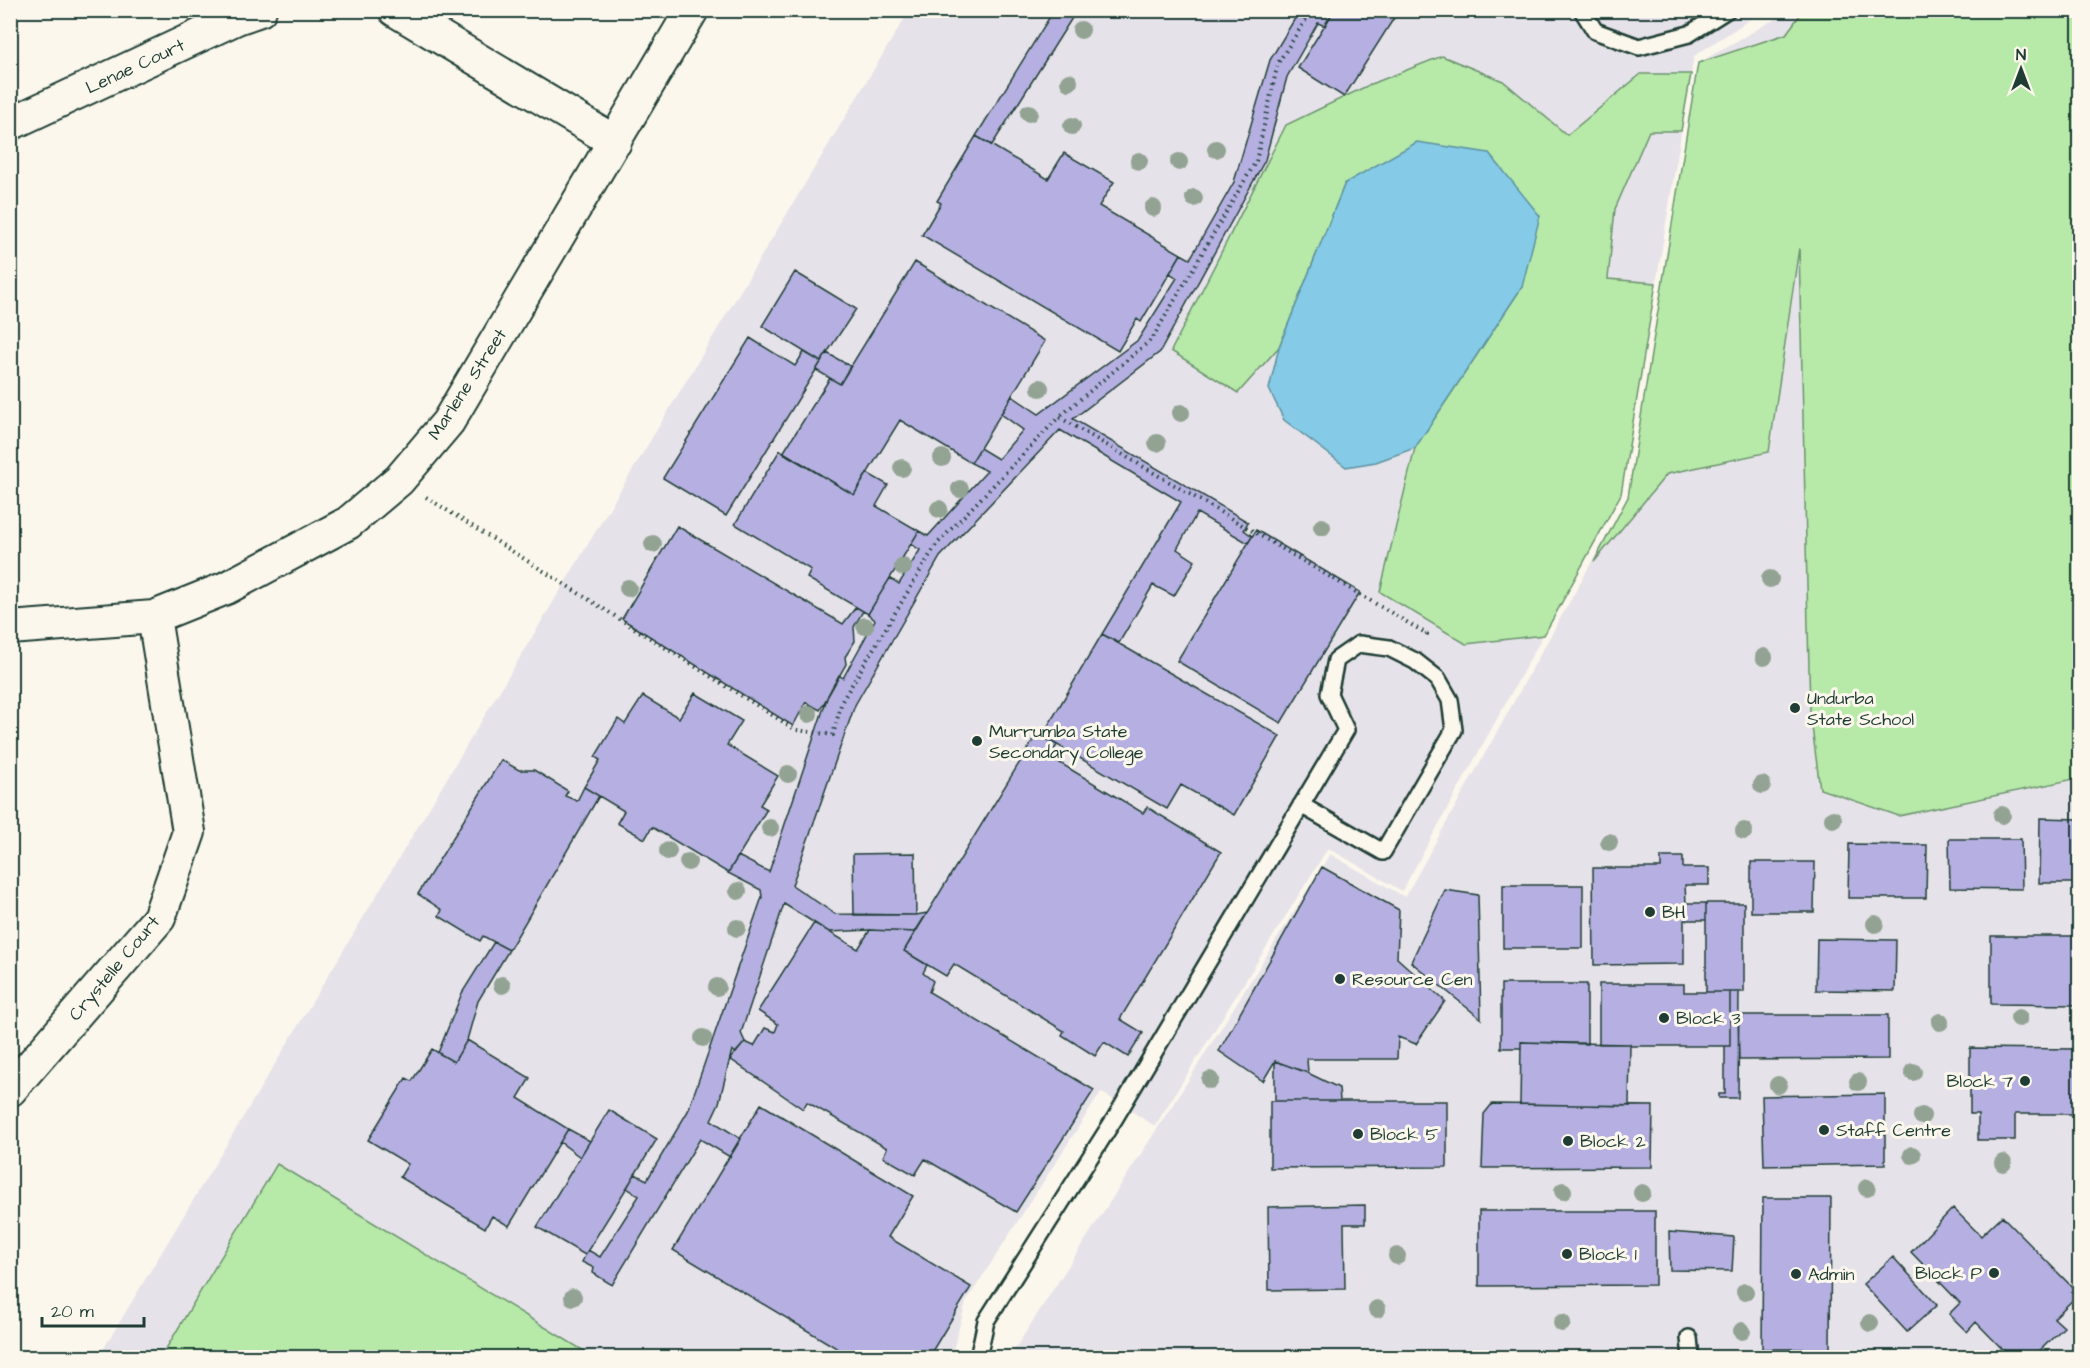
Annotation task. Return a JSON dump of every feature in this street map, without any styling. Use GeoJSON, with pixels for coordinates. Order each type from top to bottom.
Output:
{"type":"FeatureCollection","features":[{"type":"Feature","properties":{"kind":"street","name":"Lenae Court"},"geometry":{"type":"LineString","coordinates":[[10,124],[237,18],[260,10]]}},
{"type":"Feature","properties":{"kind":"street"},"geometry":{"type":"LineString","coordinates":[[395,10],[615,142]]}},
{"type":"Feature","properties":{"kind":"street","name":"Marlene Street"},"geometry":{"type":"LineString","coordinates":[[10,628],[154,616],[226,588],[348,523],[399,480],[448,422],[692,10]]}},
{"type":"Feature","properties":{"kind":"street","name":"Crystelle Court"},"geometry":{"type":"LineString","coordinates":[[10,1090],[159,918],[189,832],[154,616]]}},
{"type":"Feature","properties":{"kind":"lane"},"geometry":{"type":"LineString","coordinates":[[1582,10],[1595,31],[1639,47],[1689,34],[1726,10]]}},
{"type":"Feature","properties":{"kind":"lane"},"geometry":{"type":"LineString","coordinates":[[978,1358],[986,1321],[1115,1118],[1301,805],[1346,730],[1329,694],[1336,660],[1359,644],[1389,648],[1415,661],[1438,679],[1450,700],[1454,730],[1383,852],[1301,805]]}},
{"type":"Feature","properties":{"kind":"lane"},"geometry":{"type":"LineString","coordinates":[[1689,1338],[1691,1358]]}},
{"type":"Feature","properties":{"kind":"path"},"geometry":{"type":"LineString","coordinates":[[399,480],[796,730],[833,735],[842,701],[936,545],[1059,417],[1152,339],[1256,161],[1278,63],[1312,10]]}},
{"type":"Feature","properties":{"kind":"path"},"geometry":{"type":"LineString","coordinates":[[1059,417],[1426,634],[1415,661]]}},
{"type":"Feature","properties":{"kind":"shaded area","name":"Murrumba State Secondary College"},"geometry":{"type":"Polygon","coordinates":[[[909,11],[1763,11],[1694,56],[1621,494],[1402,891],[1328,848],[1155,1126],[1101,1092],[966,1302],[951,1357],[98,1358],[909,11]]]}},
{"type":"Feature","properties":{"kind":"shaded area","name":"Undurba State School"},"geometry":{"type":"Polygon","coordinates":[[[1789,11],[2079,11],[2079,1357],[1009,1358],[1186,1084],[1330,854],[1405,897],[1628,497],[1698,63],[1789,11]]]}},
{"type":"Feature","properties":{"kind":"green space"},"geometry":{"type":"Polygon","coordinates":[[[1803,11],[2079,11],[2079,778],[1899,816],[1820,789],[1810,711],[1799,248],[1769,452],[1667,474],[1594,562],[1628,497],[1698,63],[1786,34],[1803,11]]]}},
{"type":"Feature","properties":{"kind":"green space"},"geometry":{"type":"Polygon","coordinates":[[[1442,56],[1503,81],[1567,135],[1641,74],[1691,74],[1681,131],[1649,131],[1615,209],[1608,279],[1656,283],[1621,494],[1544,635],[1466,644],[1380,592],[1415,448],[1522,287],[1345,183],[1279,347],[1238,393],[1171,351],[1286,125],[1369,85],[1442,56]]]}},
{"type":"Feature","properties":{"kind":"green space"},"geometry":{"type":"Polygon","coordinates":[[[277,1164],[594,1357],[161,1357],[277,1164]]]}},
{"type":"Feature","properties":{"kind":"water"},"geometry":{"type":"Polygon","coordinates":[[[1417,142],[1489,153],[1540,216],[1522,287],[1415,448],[1376,462],[1346,467],[1284,420],[1269,389],[1279,347],[1345,183],[1417,142]]]}},
{"type":"Feature","properties":{"kind":"building"},"geometry":{"type":"Polygon","coordinates":[[[1054,10],[1077,10],[992,145],[976,136],[1054,10]]]}},
{"type":"Feature","properties":{"kind":"building"},"geometry":{"type":"Polygon","coordinates":[[[1300,10],[1334,10],[1325,26],[1318,23],[1287,77],[1265,160],[1160,352],[1073,419],[1248,522],[1244,530],[1252,536],[1248,543],[1197,513],[1177,549],[1195,561],[1174,596],[1153,585],[1119,643],[1102,634],[1181,502],[1060,430],[940,557],[855,705],[792,885],[835,914],[916,915],[927,913],[915,932],[870,930],[829,932],[784,904],[741,1033],[745,1042],[736,1053],[732,1050],[719,1103],[711,1120],[741,1139],[730,1157],[700,1139],[612,1285],[593,1273],[594,1268],[582,1262],[588,1250],[600,1257],[639,1196],[627,1188],[635,1174],[647,1180],[688,1111],[762,897],[761,890],[728,873],[738,856],[769,872],[828,695],[839,675],[843,678],[875,620],[868,614],[890,578],[899,584],[920,550],[911,544],[919,531],[928,536],[987,471],[971,463],[980,448],[998,459],[1023,430],[1001,414],[1012,396],[1039,414],[1138,340],[1177,278],[1170,273],[1181,254],[1190,259],[1234,182],[1270,60],[1300,10]]]}},
{"type":"Feature","properties":{"kind":"building"},"geometry":{"type":"Polygon","coordinates":[[[1334,10],[1399,10],[1344,97],[1298,68],[1334,10]]]}},
{"type":"Feature","properties":{"kind":"building"},"geometry":{"type":"Polygon","coordinates":[[[976,136],[1048,179],[1064,153],[1114,182],[1099,206],[1181,254],[1141,322],[1137,319],[1118,351],[922,235],[941,203],[937,201],[976,136]]]}},
{"type":"Feature","properties":{"kind":"building"},"geometry":{"type":"Polygon","coordinates":[[[915,262],[1045,341],[971,463],[900,420],[854,495],[783,453],[830,378],[840,384],[915,262]]]}},
{"type":"Feature","properties":{"kind":"building"},"geometry":{"type":"Polygon","coordinates":[[[795,272],[856,309],[821,362],[762,326],[795,272]]]}},
{"type":"Feature","properties":{"kind":"building"},"geometry":{"type":"Polygon","coordinates":[[[750,338],[795,366],[804,352],[821,362],[726,516],[663,478],[750,338]]]}},
{"type":"Feature","properties":{"kind":"building"},"geometry":{"type":"Polygon","coordinates":[[[827,353],[850,366],[840,384],[816,370],[827,353]]]}},
{"type":"Feature","properties":{"kind":"building"},"geometry":{"type":"Polygon","coordinates":[[[780,450],[854,495],[867,473],[888,485],[876,506],[919,531],[868,614],[807,578],[811,570],[735,524],[780,450]]]}},
{"type":"Feature","properties":{"kind":"building"},"geometry":{"type":"Polygon","coordinates":[[[677,526],[843,624],[856,607],[863,611],[854,627],[855,641],[845,657],[846,664],[820,710],[806,702],[793,726],[622,619],[677,526]]]}},
{"type":"Feature","properties":{"kind":"building"},"geometry":{"type":"Polygon","coordinates":[[[1256,530],[1360,592],[1281,723],[1177,661],[1256,530]]]}},
{"type":"Feature","properties":{"kind":"building"},"geometry":{"type":"Polygon","coordinates":[[[1102,634],[1280,736],[1234,815],[1181,785],[1167,809],[1042,736],[1102,634]]]}},
{"type":"Feature","properties":{"kind":"building"},"geometry":{"type":"Polygon","coordinates":[[[695,693],[742,721],[727,745],[778,776],[760,805],[767,809],[728,873],[652,827],[645,839],[617,823],[624,811],[584,787],[600,760],[595,757],[618,719],[625,724],[643,696],[679,718],[695,693]]]}},
{"type":"Feature","properties":{"kind":"building"},"geometry":{"type":"Polygon","coordinates":[[[1037,734],[1057,745],[1050,757],[1143,813],[1147,807],[1221,852],[1120,1019],[1143,1033],[1128,1057],[1104,1042],[1095,1056],[1062,1035],[1064,1031],[954,964],[946,976],[904,951],[1037,734]]]}},
{"type":"Feature","properties":{"kind":"building"},"geometry":{"type":"Polygon","coordinates":[[[501,760],[519,770],[534,770],[568,791],[565,796],[577,801],[584,787],[599,796],[509,950],[483,936],[480,941],[439,916],[442,910],[418,894],[501,760]]]}},
{"type":"Feature","properties":{"kind":"building"},"geometry":{"type":"Polygon","coordinates":[[[2040,818],[2080,819],[2080,883],[2039,883],[2040,818]]]}},
{"type":"Feature","properties":{"kind":"building"},"geometry":{"type":"Polygon","coordinates":[[[1949,839],[2021,839],[2022,889],[1950,888],[1949,839]]]}},
{"type":"Feature","properties":{"kind":"building"},"geometry":{"type":"Polygon","coordinates":[[[1849,844],[1927,845],[1926,898],[1848,898],[1849,844]]]}},
{"type":"Feature","properties":{"kind":"building"},"geometry":{"type":"Polygon","coordinates":[[[915,853],[916,915],[854,915],[853,854],[915,853]]]}},
{"type":"Feature","properties":{"kind":"building","name":"BH"},"geometry":{"type":"Polygon","coordinates":[[[1661,857],[1683,857],[1683,868],[1709,868],[1709,885],[1685,885],[1686,903],[1706,903],[1706,920],[1684,920],[1684,964],[1594,965],[1593,868],[1661,868],[1661,857]]]}},
{"type":"Feature","properties":{"kind":"building"},"geometry":{"type":"Polygon","coordinates":[[[1751,862],[1815,862],[1814,912],[1751,912],[1751,862]]]}},
{"type":"Feature","properties":{"kind":"building","name":"Resource Cen"},"geometry":{"type":"Polygon","coordinates":[[[1322,867],[1399,910],[1397,958],[1445,1001],[1416,1044],[1398,1037],[1397,1059],[1307,1059],[1308,1073],[1275,1061],[1263,1081],[1219,1051],[1322,867]]]}},
{"type":"Feature","properties":{"kind":"building"},"geometry":{"type":"Polygon","coordinates":[[[1503,885],[1583,885],[1583,948],[1503,948],[1503,885]]]}},
{"type":"Feature","properties":{"kind":"building"},"geometry":{"type":"Polygon","coordinates":[[[1445,890],[1478,895],[1481,1019],[1411,962],[1445,890]]]}},
{"type":"Feature","properties":{"kind":"building"},"geometry":{"type":"Polygon","coordinates":[[[1706,903],[1744,903],[1744,992],[1706,992],[1706,903]]]}},
{"type":"Feature","properties":{"kind":"building"},"geometry":{"type":"Polygon","coordinates":[[[814,923],[858,949],[870,930],[915,932],[904,951],[927,965],[923,973],[933,981],[929,992],[1094,1090],[1016,1212],[925,1159],[915,1175],[883,1157],[887,1148],[807,1102],[803,1109],[730,1059],[745,1042],[754,1046],[765,1028],[775,1032],[778,1024],[758,1011],[814,923]]]}},
{"type":"Feature","properties":{"kind":"building"},"geometry":{"type":"Polygon","coordinates":[[[1991,936],[2080,936],[2080,1005],[1991,1004],[1991,936]]]}},
{"type":"Feature","properties":{"kind":"building"},"geometry":{"type":"Polygon","coordinates":[[[1817,939],[1896,940],[1895,991],[1816,990],[1817,939]]]}},
{"type":"Feature","properties":{"kind":"building"},"geometry":{"type":"Polygon","coordinates":[[[494,942],[509,950],[478,1001],[467,1040],[454,1062],[438,1053],[462,993],[494,942]]]}},
{"type":"Feature","properties":{"kind":"building"},"geometry":{"type":"Polygon","coordinates":[[[1501,984],[1587,984],[1587,1044],[1521,1042],[1521,1048],[1501,1048],[1501,984]]]}},
{"type":"Feature","properties":{"kind":"building","name":"Block 3"},"geometry":{"type":"Polygon","coordinates":[[[1599,984],[1684,984],[1684,992],[1730,992],[1730,1046],[1599,1044],[1599,984]]]}},
{"type":"Feature","properties":{"kind":"building"},"geometry":{"type":"Polygon","coordinates":[[[1730,992],[1739,992],[1738,1098],[1719,1098],[1719,1094],[1725,1094],[1725,1046],[1730,1046],[1730,992]]]}},
{"type":"Feature","properties":{"kind":"building"},"geometry":{"type":"Polygon","coordinates":[[[1738,1015],[1888,1015],[1888,1059],[1739,1060],[1738,1015]]]}},
{"type":"Feature","properties":{"kind":"building"},"geometry":{"type":"Polygon","coordinates":[[[467,1040],[530,1078],[518,1098],[568,1129],[509,1226],[492,1216],[485,1228],[400,1177],[408,1164],[368,1140],[406,1078],[412,1081],[432,1049],[454,1062],[467,1040]]]}},
{"type":"Feature","properties":{"kind":"building"},"geometry":{"type":"Polygon","coordinates":[[[1521,1042],[1630,1044],[1629,1106],[1520,1104],[1521,1042]]]}},
{"type":"Feature","properties":{"kind":"building","name":"Block 7"},"geometry":{"type":"Polygon","coordinates":[[[1970,1048],[2080,1049],[2080,1114],[2015,1114],[2015,1140],[1978,1140],[1978,1114],[1970,1114],[1970,1048]]]}},
{"type":"Feature","properties":{"kind":"building"},"geometry":{"type":"Polygon","coordinates":[[[1275,1061],[1339,1088],[1340,1101],[1275,1101],[1275,1061]]]}},
{"type":"Feature","properties":{"kind":"building","name":"Staff Centre"},"geometry":{"type":"Polygon","coordinates":[[[1885,1094],[1885,1164],[1764,1166],[1762,1096],[1885,1094]]]}},
{"type":"Feature","properties":{"kind":"building","name":"Block 5"},"geometry":{"type":"Polygon","coordinates":[[[1270,1101],[1447,1101],[1447,1167],[1270,1168],[1270,1101]]]}},
{"type":"Feature","properties":{"kind":"building"},"geometry":{"type":"Polygon","coordinates":[[[761,1104],[913,1196],[888,1237],[971,1287],[928,1358],[853,1358],[673,1250],[761,1104]]]}},
{"type":"Feature","properties":{"kind":"building","name":"Block 2"},"geometry":{"type":"Polygon","coordinates":[[[1492,1104],[1653,1106],[1652,1167],[1482,1168],[1484,1114],[1492,1104]]]}},
{"type":"Feature","properties":{"kind":"building"},"geometry":{"type":"Polygon","coordinates":[[[609,1110],[657,1139],[585,1255],[537,1227],[609,1110]]]}},
{"type":"Feature","properties":{"kind":"building"},"geometry":{"type":"Polygon","coordinates":[[[568,1129],[590,1141],[580,1157],[560,1142],[568,1129]]]}},
{"type":"Feature","properties":{"kind":"building","name":"Admin"},"geometry":{"type":"Polygon","coordinates":[[[1763,1198],[1831,1198],[1830,1349],[1762,1349],[1763,1198]]]}},
{"type":"Feature","properties":{"kind":"building"},"geometry":{"type":"Polygon","coordinates":[[[1365,1205],[1365,1224],[1344,1224],[1345,1289],[1269,1290],[1268,1207],[1365,1205]]]}},
{"type":"Feature","properties":{"kind":"building","name":"Block P"},"geometry":{"type":"Polygon","coordinates":[[[1953,1208],[1981,1236],[2002,1216],[2079,1294],[2054,1318],[2064,1327],[2032,1358],[2011,1358],[1976,1322],[1967,1332],[1949,1314],[1960,1303],[1911,1252],[1953,1208]]]}},
{"type":"Feature","properties":{"kind":"building","name":"Block 1"},"geometry":{"type":"Polygon","coordinates":[[[1479,1211],[1655,1211],[1655,1285],[1479,1286],[1479,1211]]]}},
{"type":"Feature","properties":{"kind":"building"},"geometry":{"type":"Polygon","coordinates":[[[1669,1232],[1734,1237],[1732,1271],[1670,1270],[1669,1232]]]}},
{"type":"Feature","properties":{"kind":"building"},"geometry":{"type":"Polygon","coordinates":[[[1893,1257],[1937,1305],[1907,1332],[1863,1284],[1893,1257]]]}},
{"type":"Feature","properties":{"kind":"building"},"geometry":{"type":"Polygon","coordinates":[[[1639,1354],[1642,1358],[1452,1358],[1452,1357],[1639,1354]]]}},
{"type":"Feature","properties":{"kind":"place","name":"Undurba State School"},"geometry":{"type":"Point","coordinates":[1795,708]}},
{"type":"Feature","properties":{"kind":"place","name":"Murrumba State Secondary College"},"geometry":{"type":"Point","coordinates":[977,741]}},
{"type":"Feature","properties":{"kind":"place","name":"BH"},"geometry":{"type":"Point","coordinates":[1650,912]}},
{"type":"Feature","properties":{"kind":"place","name":"Resource Cen"},"geometry":{"type":"Point","coordinates":[1340,979]}},
{"type":"Feature","properties":{"kind":"place","name":"Block 3"},"geometry":{"type":"Point","coordinates":[1664,1018]}},
{"type":"Feature","properties":{"kind":"place","name":"Block 7"},"geometry":{"type":"Point","coordinates":[2025,1081]}},
{"type":"Feature","properties":{"kind":"place","name":"Staff Centre"},"geometry":{"type":"Point","coordinates":[1824,1130]}},
{"type":"Feature","properties":{"kind":"place","name":"Block 5"},"geometry":{"type":"Point","coordinates":[1358,1134]}},
{"type":"Feature","properties":{"kind":"place","name":"Block 2"},"geometry":{"type":"Point","coordinates":[1568,1141]}},
{"type":"Feature","properties":{"kind":"place","name":"Block 1"},"geometry":{"type":"Point","coordinates":[1567,1254]}},
{"type":"Feature","properties":{"kind":"place","name":"Block P"},"geometry":{"type":"Point","coordinates":[1994,1273]}},
{"type":"Feature","properties":{"kind":"place","name":"Admin"},"geometry":{"type":"Point","coordinates":[1796,1274]}}]}
